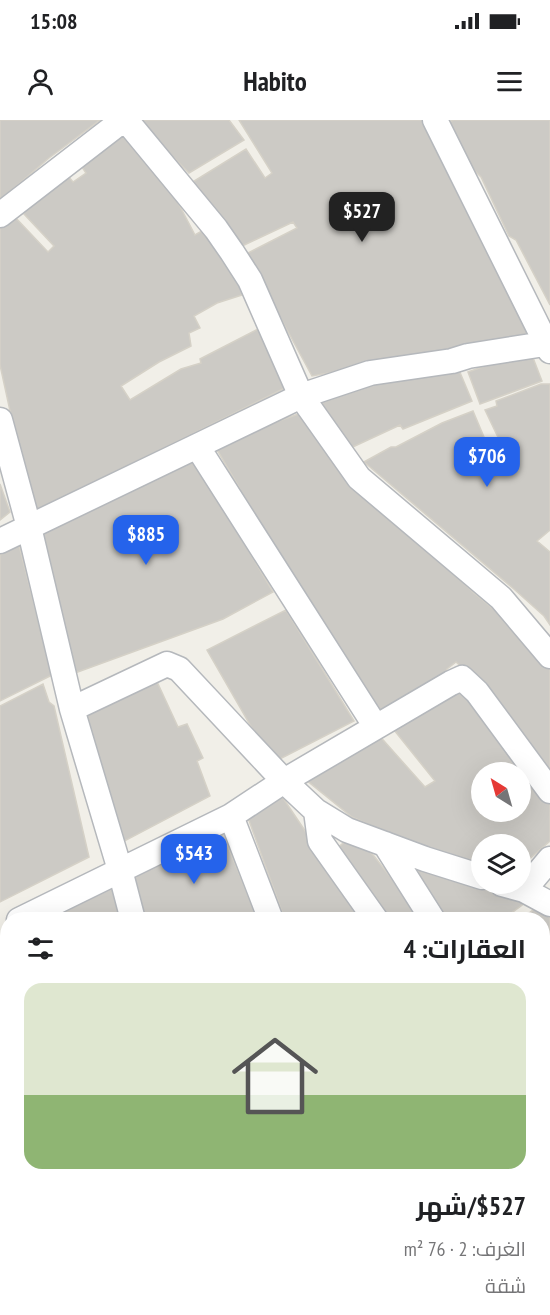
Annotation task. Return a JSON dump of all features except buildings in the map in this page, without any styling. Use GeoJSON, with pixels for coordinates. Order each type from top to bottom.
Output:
{"type":"FeatureCollection","features":[{"type":"Feature","properties":{"kind":"street"},"geometry":{"type":"LineString","coordinates":[[0,215],[124,120],[232,252],[250,280],[301,396],[358,478],[501,598],[550,656]]}},
{"type":"Feature","properties":{"kind":"street"},"geometry":{"type":"LineString","coordinates":[[0,541],[301,396],[370,373],[549,346],[436,120]]}},
{"type":"Feature","properties":{"kind":"street"},"geometry":{"type":"LineString","coordinates":[[0,420],[29,527],[72,709],[131,912]]}},
{"type":"Feature","properties":{"kind":"street"},"geometry":{"type":"LineString","coordinates":[[197,446],[376,727]]}},
{"type":"Feature","properties":{"kind":"street"},"geometry":{"type":"LineString","coordinates":[[72,709],[167,664],[179,669],[284,782],[316,811],[347,830],[425,860],[471,874]]}},
{"type":"Feature","properties":{"kind":"street"},"geometry":{"type":"LineString","coordinates":[[35,912],[231,816],[376,727],[462,678],[477,692],[550,791]]}},
{"type":"Feature","properties":{"kind":"street"},"geometry":{"type":"LineString","coordinates":[[316,811],[320,841],[370,912]]}},
{"type":"Feature","properties":{"kind":"street"},"geometry":{"type":"LineString","coordinates":[[231,816],[268,912]]}},
{"type":"Feature","properties":{"kind":"street"},"geometry":{"type":"LineString","coordinates":[[385,844],[428,912]]}},
{"type":"Feature","properties":{"kind":"street"},"geometry":{"type":"LineString","coordinates":[[531,873],[550,859]]}},
{"type":"Feature","properties":{"kind":"street"},"geometry":{"type":"LineString","coordinates":[[528,894],[550,904]]}}]}
